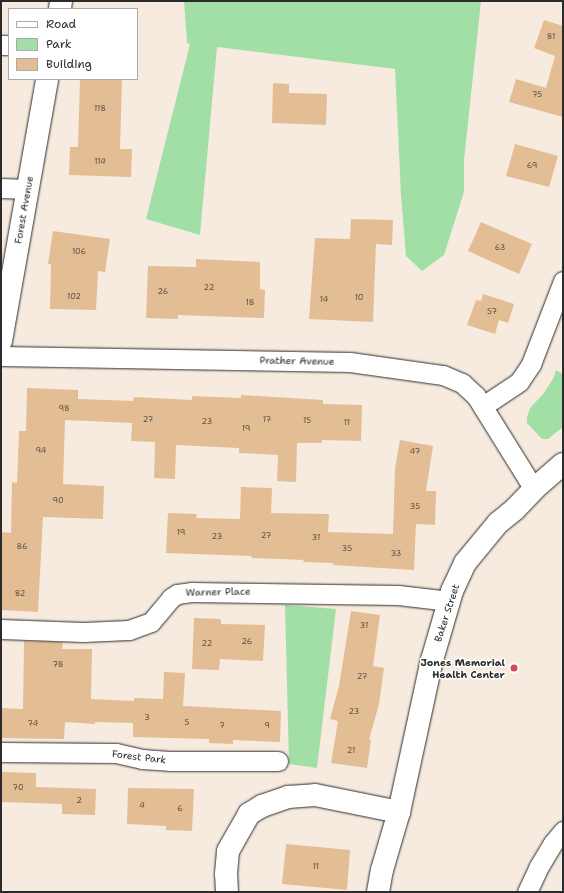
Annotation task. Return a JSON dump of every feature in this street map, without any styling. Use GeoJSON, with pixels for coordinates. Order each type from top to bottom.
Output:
{"type":"FeatureCollection","features":[{"type":"Feature","properties":{"kind":"main road","name":"Forest Avenue"},"geometry":{"type":"LineString","coordinates":[[1,341],[47,80]]}},
{"type":"Feature","properties":{"kind":"main road","name":"Baker Street"},"geometry":{"type":"LineString","coordinates":[[378,892],[382,870],[399,812],[432,660],[450,601],[465,563],[498,523],[563,464]]}},
{"type":"Feature","properties":{"kind":"main road"},"geometry":{"type":"LineString","coordinates":[[227,892],[226,874],[228,851],[249,814],[262,806],[288,797],[315,795],[399,812]]}},
{"type":"Feature","properties":{"kind":"street"},"geometry":{"type":"LineString","coordinates":[[1,188],[28,189]]}},
{"type":"Feature","properties":{"kind":"street"},"geometry":{"type":"LineString","coordinates":[[483,406],[519,382],[531,364],[563,281]]}},
{"type":"Feature","properties":{"kind":"street","name":"Prather Avenue"},"geometry":{"type":"LineString","coordinates":[[1,356],[350,362],[443,374],[462,383],[476,396],[534,489]]}},
{"type":"Feature","properties":{"kind":"street","name":"Warner Place"},"geometry":{"type":"LineString","coordinates":[[1,629],[83,632],[130,630],[151,622],[171,598],[177,594],[191,592],[398,595],[450,601]]}},
{"type":"Feature","properties":{"kind":"street","name":"Forest Park"},"geometry":{"type":"LineString","coordinates":[[1,752],[116,753],[142,759],[169,761],[278,761]]}},
{"type":"Feature","properties":{"kind":"street"},"geometry":{"type":"LineString","coordinates":[[527,892],[542,861],[553,843],[563,831]]}},
{"type":"Feature","properties":{"kind":"green space"},"geometry":{"type":"Polygon","coordinates":[[[184,1],[481,1],[464,160],[464,192],[444,255],[422,271],[406,256],[401,195],[395,69],[217,47],[200,235],[146,219],[190,44],[187,43],[184,1]]]}},
{"type":"Feature","properties":{"kind":"green space"},"geometry":{"type":"Polygon","coordinates":[[[556,370],[563,374],[563,427],[548,439],[542,439],[527,423],[527,417],[530,408],[543,394],[553,379],[556,370]]]}},
{"type":"Feature","properties":{"kind":"green space"},"geometry":{"type":"Polygon","coordinates":[[[285,605],[336,609],[317,768],[289,764],[285,605]]]}},
{"type":"Feature","properties":{"kind":"building"},"geometry":{"type":"Polygon","coordinates":[[[544,20],[563,26],[563,117],[509,102],[516,79],[546,88],[555,56],[534,48],[544,20]]]}},
{"type":"Feature","properties":{"kind":"building"},"geometry":{"type":"Polygon","coordinates":[[[80,80],[122,80],[120,149],[132,149],[131,177],[69,175],[70,147],[78,147],[80,80]]]}},
{"type":"Feature","properties":{"kind":"building"},"geometry":{"type":"Polygon","coordinates":[[[273,83],[289,84],[289,93],[327,94],[326,125],[272,123],[273,83]]]}},
{"type":"Feature","properties":{"kind":"building"},"geometry":{"type":"Polygon","coordinates":[[[515,144],[558,156],[549,187],[506,176],[515,144]]]}},
{"type":"Feature","properties":{"kind":"building"},"geometry":{"type":"Polygon","coordinates":[[[351,219],[393,220],[392,245],[376,244],[373,322],[309,319],[315,238],[350,239],[351,219]]]}},
{"type":"Feature","properties":{"kind":"building"},"geometry":{"type":"Polygon","coordinates":[[[481,222],[532,244],[519,274],[468,251],[481,222]]]}},
{"type":"Feature","properties":{"kind":"building"},"geometry":{"type":"Polygon","coordinates":[[[53,231],[110,239],[105,272],[98,271],[96,310],[50,309],[51,264],[48,264],[53,231]]]}},
{"type":"Feature","properties":{"kind":"building"},"geometry":{"type":"Polygon","coordinates":[[[196,259],[260,262],[260,289],[265,290],[264,318],[178,315],[178,319],[146,318],[148,266],[196,267],[196,259]]]}},
{"type":"Feature","properties":{"kind":"building"},"geometry":{"type":"Polygon","coordinates":[[[483,294],[514,304],[508,323],[499,320],[495,334],[467,325],[476,300],[481,301],[483,294]]]}},
{"type":"Feature","properties":{"kind":"building"},"geometry":{"type":"Polygon","coordinates":[[[27,388],[78,390],[78,399],[133,401],[134,397],[192,400],[192,396],[241,398],[241,395],[323,400],[323,404],[362,405],[361,441],[322,440],[322,443],[297,443],[296,482],[277,481],[278,455],[239,453],[239,448],[176,445],[175,479],[154,478],[155,442],[131,441],[132,423],[65,420],[63,484],[104,486],[103,519],[43,517],[38,612],[1,610],[1,532],[11,533],[12,482],[17,483],[19,431],[26,431],[27,388]]]}},
{"type":"Feature","properties":{"kind":"building"},"geometry":{"type":"Polygon","coordinates":[[[400,440],[433,446],[426,491],[436,491],[435,525],[416,524],[414,570],[333,565],[333,563],[303,562],[304,560],[251,558],[252,556],[166,553],[168,513],[197,514],[196,518],[240,519],[241,487],[272,488],[271,513],[329,514],[328,532],[393,534],[395,468],[400,440]]]}},
{"type":"Feature","properties":{"kind":"building"},"geometry":{"type":"Polygon","coordinates":[[[351,611],[380,615],[373,666],[384,668],[379,704],[369,740],[371,740],[367,768],[331,763],[338,721],[330,719],[339,686],[351,611]]]}},
{"type":"Feature","properties":{"kind":"building"},"geometry":{"type":"Polygon","coordinates":[[[194,618],[221,619],[221,624],[265,625],[263,661],[220,659],[219,670],[192,669],[194,618]]]}},
{"type":"Feature","properties":{"kind":"building"},"geometry":{"type":"Polygon","coordinates":[[[24,641],[63,642],[62,649],[92,649],[91,699],[134,701],[134,698],[163,699],[164,672],[185,673],[183,706],[281,711],[280,742],[233,740],[233,744],[209,743],[209,739],[133,737],[133,723],[95,722],[95,724],[65,722],[64,739],[1,738],[1,708],[23,709],[24,641]]]}},
{"type":"Feature","properties":{"kind":"building"},"geometry":{"type":"Polygon","coordinates":[[[1,772],[36,773],[36,787],[96,789],[95,815],[62,814],[62,804],[1,802],[1,772]]]}},
{"type":"Feature","properties":{"kind":"building"},"geometry":{"type":"Polygon","coordinates":[[[128,788],[194,789],[192,831],[166,830],[166,826],[127,824],[128,788]]]}},
{"type":"Feature","properties":{"kind":"building"},"geometry":{"type":"Polygon","coordinates":[[[286,844],[350,850],[347,890],[282,884],[286,844]]]}},
{"type":"Feature","properties":{"kind":"place","name":"Jones Memorial Health Center"},"geometry":{"type":"Point","coordinates":[514,668]}}]}
